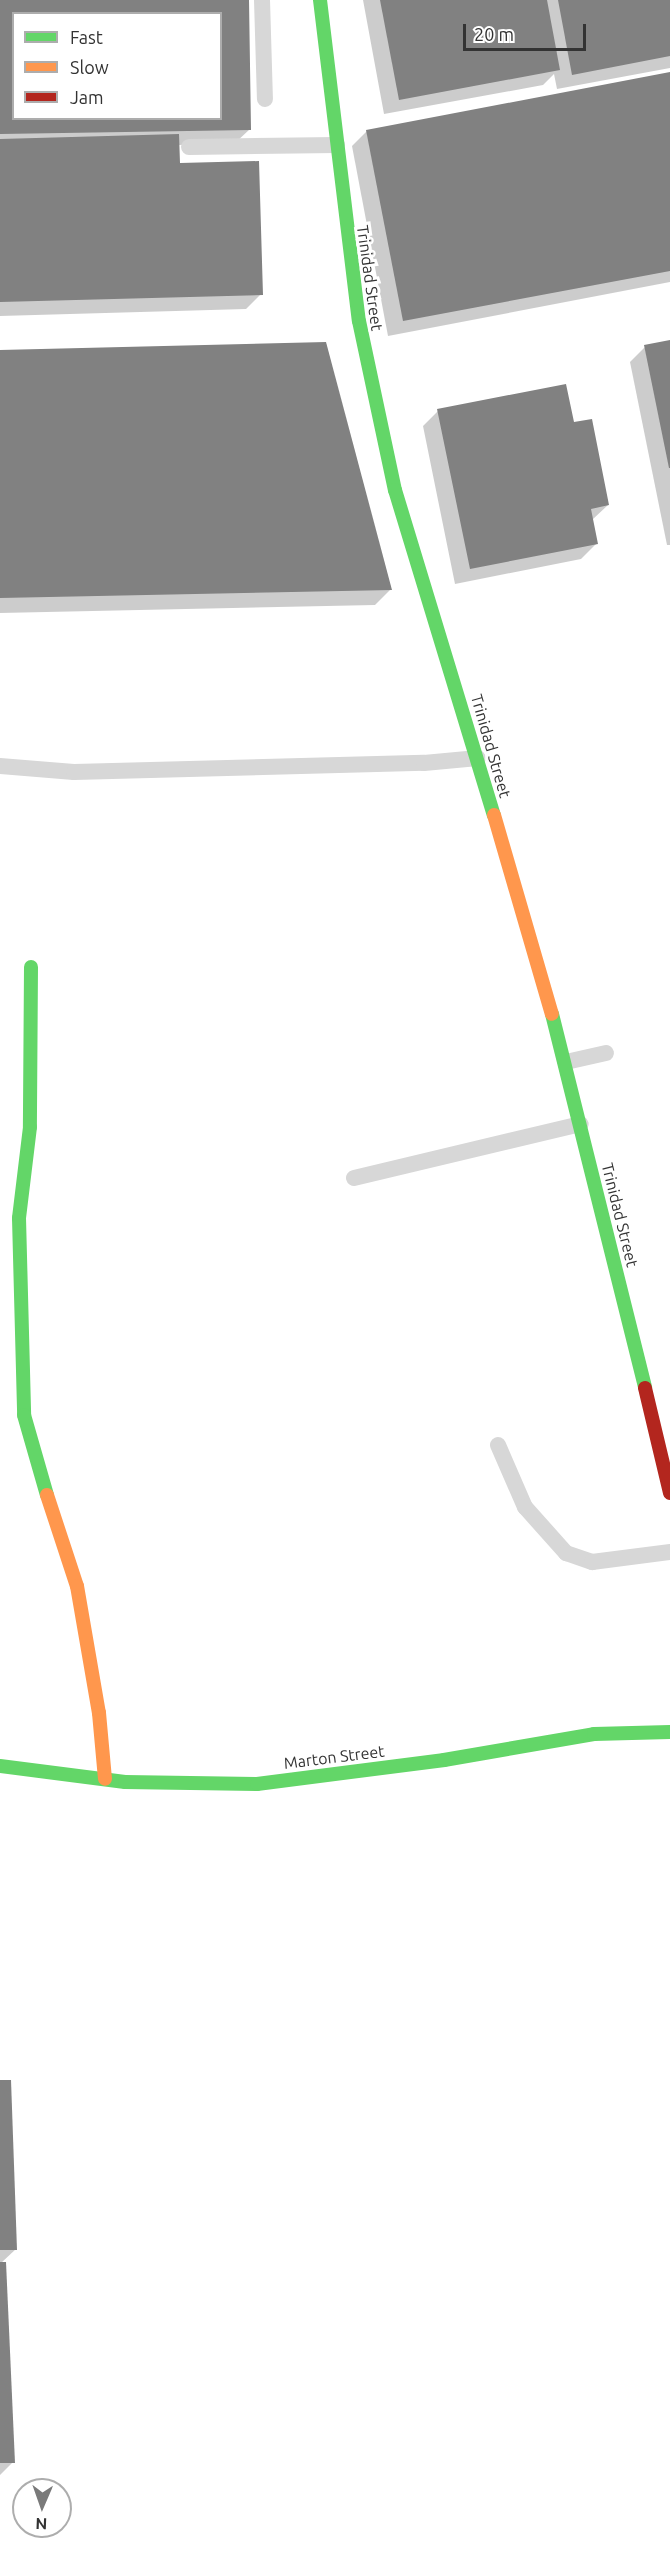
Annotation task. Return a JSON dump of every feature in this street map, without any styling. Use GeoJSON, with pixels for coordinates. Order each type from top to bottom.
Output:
{"type":"FeatureCollection","features":[{"type":"Feature","properties":{"kind":"street","name":"Trinidad Street"},"geometry":{"type":"LineString","coordinates":[[320,0],[337,145],[370,383],[395,490],[478,758],[566,1062],[670,1493]]}},
{"type":"Feature","properties":{"kind":"street"},"geometry":{"type":"LineString","coordinates":[[31,967],[30,1127],[19,1218],[24,1415],[62,1549],[77,1586],[99,1713],[105,1779]]}},
{"type":"Feature","properties":{"kind":"street","name":"Marton Street"},"geometry":{"type":"LineString","coordinates":[[0,1766],[105,1779],[257,1784],[444,1760],[594,1734],[670,1732]]}},
{"type":"Feature","properties":{"kind":"lane"},"geometry":{"type":"LineString","coordinates":[[262,0],[265,99]]}},
{"type":"Feature","properties":{"kind":"lane"},"geometry":{"type":"LineString","coordinates":[[189,147],[337,145]]}},
{"type":"Feature","properties":{"kind":"lane"},"geometry":{"type":"LineString","coordinates":[[0,766],[74,772],[424,763],[478,758]]}},
{"type":"Feature","properties":{"kind":"lane"},"geometry":{"type":"LineString","coordinates":[[566,1062],[606,1053]]}},
{"type":"Feature","properties":{"kind":"lane"},"geometry":{"type":"LineString","coordinates":[[354,1178],[581,1124]]}},
{"type":"Feature","properties":{"kind":"lane"},"geometry":{"type":"LineString","coordinates":[[498,1445],[525,1507],[566,1553],[592,1562],[670,1552]]}},
{"type":"Feature","properties":{"kind":"building"},"geometry":{"type":"Polygon","coordinates":[[[0,0],[249,0],[251,130],[0,134],[0,0]]]}},
{"type":"Feature","properties":{"kind":"building"},"geometry":{"type":"Polygon","coordinates":[[[380,0],[547,0],[560,70],[399,100],[380,0]]]}},
{"type":"Feature","properties":{"kind":"building"},"geometry":{"type":"Polygon","coordinates":[[[558,0],[670,0],[670,56],[572,75],[558,0]]]}},
{"type":"Feature","properties":{"kind":"building"},"geometry":{"type":"Polygon","coordinates":[[[670,72],[670,271],[403,321],[366,130],[670,72]]]}},
{"type":"Feature","properties":{"kind":"building"},"geometry":{"type":"Polygon","coordinates":[[[179,134],[180,163],[259,161],[263,295],[0,302],[0,139],[179,134]]]}},
{"type":"Feature","properties":{"kind":"building"},"geometry":{"type":"Polygon","coordinates":[[[670,340],[670,468],[669,468],[644,345],[670,340]]]}},
{"type":"Feature","properties":{"kind":"building"},"geometry":{"type":"Polygon","coordinates":[[[326,342],[392,590],[0,598],[0,350],[326,342]]]}},
{"type":"Feature","properties":{"kind":"building"},"geometry":{"type":"Polygon","coordinates":[[[566,384],[574,422],[592,419],[609,505],[591,509],[598,544],[470,569],[437,409],[566,384]]]}},
{"type":"Feature","properties":{"kind":"building"},"geometry":{"type":"Polygon","coordinates":[[[0,2080],[11,2080],[17,2250],[0,2250],[0,2080]]]}},
{"type":"Feature","properties":{"kind":"building"},"geometry":{"type":"Polygon","coordinates":[[[0,2262],[6,2262],[15,2463],[0,2463],[0,2262]]]}},
{"type":"Feature","properties":{"kind":"traffic: fast"},"geometry":{"type":"LineString","coordinates":[[320,0],[359,321],[395,490],[494,815]]}},
{"type":"Feature","properties":{"kind":"traffic: fast"},"geometry":{"type":"LineString","coordinates":[[31,967],[30,1127],[19,1218],[24,1415],[47,1495]]}},
{"type":"Feature","properties":{"kind":"traffic: fast"},"geometry":{"type":"LineString","coordinates":[[552,1014],[645,1388]]}},
{"type":"Feature","properties":{"kind":"traffic: fast"},"geometry":{"type":"LineString","coordinates":[[0,1766],[125,1782],[257,1784],[444,1760],[594,1734],[670,1732]]}},
{"type":"Feature","properties":{"kind":"traffic: slow"},"geometry":{"type":"LineString","coordinates":[[494,815],[552,1014]]}},
{"type":"Feature","properties":{"kind":"traffic: slow"},"geometry":{"type":"LineString","coordinates":[[47,1495],[77,1586],[99,1713],[105,1779]]}},
{"type":"Feature","properties":{"kind":"traffic: jam"},"geometry":{"type":"LineString","coordinates":[[645,1388],[670,1493]]}}]}
